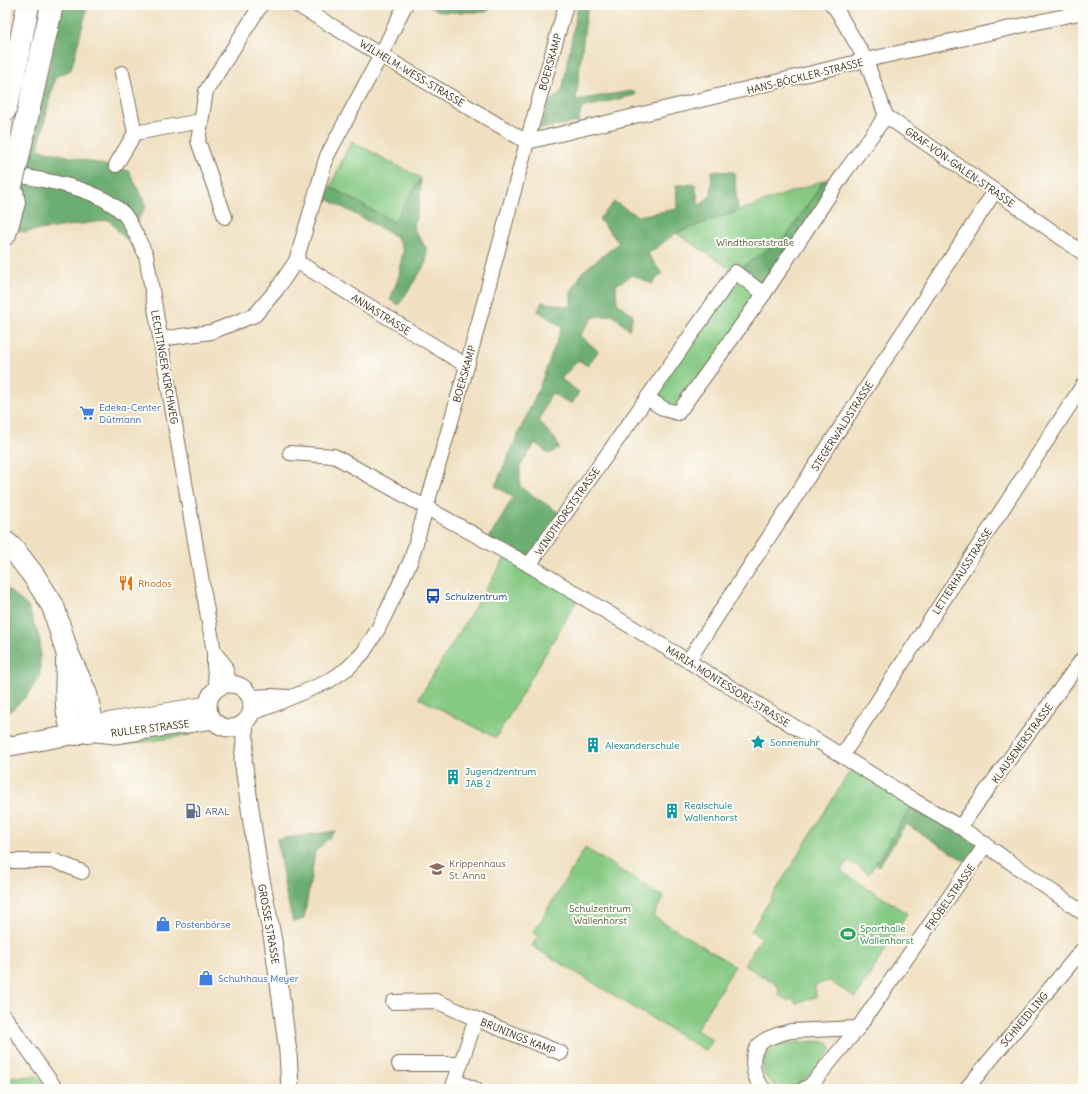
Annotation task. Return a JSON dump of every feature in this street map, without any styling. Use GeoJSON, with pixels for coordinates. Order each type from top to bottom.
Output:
{"type":"FeatureCollection","features":[{"type":"Feature","properties":{"kind":"highway"},"geometry":{"type":"LineString","coordinates":[[5,110],[13,80],[28,5]]}},
{"type":"Feature","properties":{"kind":"highway"},"geometry":{"type":"LineString","coordinates":[[5,234],[14,202],[10,185],[52,5]]}},
{"type":"Feature","properties":{"kind":"highway"},"geometry":{"type":"LineString","coordinates":[[5,542],[14,550],[34,576],[53,606],[67,652],[86,694],[90,717],[81,733]]}},
{"type":"Feature","properties":{"kind":"highway"},"geometry":{"type":"LineString","coordinates":[[5,564],[34,576]]}},
{"type":"Feature","properties":{"kind":"main road","name":"RULLER STRASSE"},"geometry":{"type":"LineString","coordinates":[[5,747],[81,733]]}},
{"type":"Feature","properties":{"kind":"street"},"geometry":{"type":"LineString","coordinates":[[225,217],[198,141],[206,91],[261,5]]}},
{"type":"Feature","properties":{"kind":"street","name":"WILHELM-WESS-STRASSE"},"geometry":{"type":"LineString","coordinates":[[297,5],[527,142]]}},
{"type":"Feature","properties":{"kind":"street"},"geometry":{"type":"LineString","coordinates":[[160,339],[211,332],[255,315],[277,289],[296,261],[327,156],[381,55],[405,5]]}},
{"type":"Feature","properties":{"kind":"street","name":"BOERSKAMP"},"geometry":{"type":"LineString","coordinates":[[244,716],[329,681],[348,668],[363,653],[387,612],[411,560],[467,366],[527,142],[566,5]]}},
{"type":"Feature","properties":{"kind":"street"},"geometry":{"type":"LineString","coordinates":[[646,398],[664,409],[678,413],[764,294],[844,173],[886,116],[866,60],[836,9],[832,5]]}},
{"type":"Feature","properties":{"kind":"street","name":"HANS-BÖCKLER-STRASSE"},"geometry":{"type":"LineString","coordinates":[[527,142],[866,60],[1083,12]]}},
{"type":"Feature","properties":{"kind":"street"},"geometry":{"type":"LineString","coordinates":[[116,165],[135,133],[122,72]]}},
{"type":"Feature","properties":{"kind":"street","name":"GRAF-VON-GALEN-STRASSE"},"geometry":{"type":"LineString","coordinates":[[886,116],[1083,253]]}},
{"type":"Feature","properties":{"kind":"street"},"geometry":{"type":"LineString","coordinates":[[135,133],[201,122]]}},
{"type":"Feature","properties":{"kind":"street","name":"LECHTINGER KIRCHWEG"},"geometry":{"type":"LineString","coordinates":[[10,185],[71,187],[102,198],[125,215],[146,255],[214,652],[214,666],[224,686]]}},
{"type":"Feature","properties":{"kind":"street","name":"STEGERWALDSTRASSE"},"geometry":{"type":"LineString","coordinates":[[688,661],[995,191]]}},
{"type":"Feature","properties":{"kind":"street","name":"ANNASTRASSE"},"geometry":{"type":"LineString","coordinates":[[296,261],[467,366]]}},
{"type":"Feature","properties":{"kind":"street","name":"WINDTHORSTSTRASSE"},"geometry":{"type":"LineString","coordinates":[[529,565],[735,272],[764,294]]}},
{"type":"Feature","properties":{"kind":"street","name":"LETTERHAUSSTRASSE"},"geometry":{"type":"LineString","coordinates":[[842,756],[1083,385]]}},
{"type":"Feature","properties":{"kind":"street","name":"MARIA-MONTESSORI-STRASSE"},"geometry":{"type":"LineString","coordinates":[[290,453],[334,456],[529,565],[960,827],[1083,913]]}},
{"type":"Feature","properties":{"kind":"street","name":"KLAUSENERSTRASSE"},"geometry":{"type":"LineString","coordinates":[[960,827],[1083,658]]}},
{"type":"Feature","properties":{"kind":"street"},"geometry":{"type":"LineString","coordinates":[[224,686],[242,688],[244,716],[222,727],[210,712],[212,693],[224,686]]}},
{"type":"Feature","properties":{"kind":"street","name":"RULLER STRASSE"},"geometry":{"type":"LineString","coordinates":[[81,733],[115,735],[210,712]]}},
{"type":"Feature","properties":{"kind":"street","name":"GROSSE STRASSE"},"geometry":{"type":"LineString","coordinates":[[244,716],[234,744],[243,760],[258,864],[273,941],[288,1052],[290,1089]]}},
{"type":"Feature","properties":{"kind":"street","name":"FRÖBELSTRASSE"},"geometry":{"type":"LineString","coordinates":[[804,1089],[811,1085],[858,1028],[986,844]]}},
{"type":"Feature","properties":{"kind":"street"},"geometry":{"type":"LineString","coordinates":[[5,861],[55,861],[82,872]]}},
{"type":"Feature","properties":{"kind":"street","name":"SCHNEIDLING"},"geometry":{"type":"LineString","coordinates":[[966,1089],[1083,949]]}},
{"type":"Feature","properties":{"kind":"street","name":"BRUNINGS KAMP"},"geometry":{"type":"LineString","coordinates":[[393,1002],[436,1001],[476,1019],[561,1053]]}},
{"type":"Feature","properties":{"kind":"street"},"geometry":{"type":"LineString","coordinates":[[5,1017],[56,1089]]}},
{"type":"Feature","properties":{"kind":"street","name":"BRUNINGS KAMP"},"geometry":{"type":"LineString","coordinates":[[475,1089],[453,1085],[476,1019]]}},
{"type":"Feature","properties":{"kind":"street"},"geometry":{"type":"LineString","coordinates":[[764,1089],[759,1084],[754,1073],[754,1054],[762,1042],[791,1031],[858,1028]]}},
{"type":"Feature","properties":{"kind":"street"},"geometry":{"type":"LineString","coordinates":[[399,1064],[461,1064]]}},
{"type":"Feature","properties":{"kind":"green space"},"geometry":{"type":"Polygon","coordinates":[[[63,5],[88,5],[71,70],[55,77],[38,149],[129,171],[146,206],[126,240],[109,220],[25,232],[10,229],[35,131],[63,5]]]}},
{"type":"Feature","properties":{"kind":"green space"},"geometry":{"type":"Polygon","coordinates":[[[425,5],[496,5],[486,12],[442,12],[425,5]]]}},
{"type":"Feature","properties":{"kind":"green space"},"geometry":{"type":"Polygon","coordinates":[[[578,5],[589,5],[586,16],[576,100],[631,91],[635,92],[635,95],[582,108],[578,122],[540,129],[549,102],[562,91],[578,5]]]}},
{"type":"Feature","properties":{"kind":"green space"},"geometry":{"type":"Polygon","coordinates":[[[351,141],[421,178],[394,222],[330,187],[351,141]]]}},
{"type":"Feature","properties":{"kind":"green space"},"geometry":{"type":"Polygon","coordinates":[[[712,171],[734,172],[738,211],[676,233],[648,254],[662,274],[652,284],[633,275],[616,285],[617,303],[633,315],[629,330],[613,315],[594,317],[580,335],[598,351],[588,366],[578,360],[561,379],[579,392],[572,404],[551,393],[539,422],[555,439],[559,448],[549,454],[535,443],[520,467],[520,487],[564,516],[529,565],[487,542],[513,497],[495,486],[539,388],[562,327],[538,311],[542,302],[571,307],[571,292],[583,271],[619,243],[599,219],[614,202],[638,216],[677,209],[676,185],[695,184],[699,206],[711,195],[712,171]]]}},
{"type":"Feature","properties":{"kind":"green space","name":"Windthorststraße"},"geometry":{"type":"Polygon","coordinates":[[[844,173],[678,413],[647,398],[735,272],[676,233],[844,173]]]}},
{"type":"Feature","properties":{"kind":"green space"},"geometry":{"type":"Polygon","coordinates":[[[844,173],[764,294],[735,272],[787,236],[823,181],[844,173]]]}},
{"type":"Feature","properties":{"kind":"green space"},"geometry":{"type":"Polygon","coordinates":[[[421,178],[419,205],[413,228],[427,249],[426,263],[399,305],[390,300],[399,276],[403,250],[397,237],[327,199],[330,187],[394,222],[421,178]]]}},
{"type":"Feature","properties":{"kind":"green space"},"geometry":{"type":"Polygon","coordinates":[[[508,553],[580,595],[496,738],[419,698],[508,553]]]}},
{"type":"Feature","properties":{"kind":"green space"},"geometry":{"type":"Polygon","coordinates":[[[5,587],[28,607],[40,640],[40,675],[28,695],[10,711],[5,713],[5,587]]]}},
{"type":"Feature","properties":{"kind":"green space"},"geometry":{"type":"Polygon","coordinates":[[[190,729],[191,735],[124,745],[124,743],[153,734],[190,729]]]}},
{"type":"Feature","properties":{"kind":"green space"},"geometry":{"type":"Polygon","coordinates":[[[854,764],[915,801],[869,874],[848,860],[841,871],[907,913],[856,998],[829,981],[815,985],[816,997],[796,1003],[792,999],[788,1001],[779,995],[778,986],[744,965],[761,938],[751,931],[854,764]]]}},
{"type":"Feature","properties":{"kind":"green space"},"geometry":{"type":"Polygon","coordinates":[[[915,801],[986,844],[971,865],[906,824],[879,866],[875,864],[915,801]]]}},
{"type":"Feature","properties":{"kind":"green space"},"geometry":{"type":"Polygon","coordinates":[[[336,831],[315,852],[304,919],[293,922],[286,894],[277,839],[336,831]]]}},
{"type":"Feature","properties":{"kind":"green space","name":"Schulzentrum Wallenhorst"},"geometry":{"type":"Polygon","coordinates":[[[585,848],[664,897],[653,916],[735,966],[696,1030],[713,1040],[706,1051],[532,946],[538,936],[533,933],[585,848]]]}},
{"type":"Feature","properties":{"kind":"green space"},"geometry":{"type":"Polygon","coordinates":[[[816,1041],[828,1042],[832,1050],[814,1071],[792,1087],[784,1088],[776,1086],[770,1082],[763,1070],[763,1063],[771,1050],[780,1045],[816,1041]]]}},
{"type":"Feature","properties":{"kind":"green space"},"geometry":{"type":"Polygon","coordinates":[[[37,1076],[47,1089],[5,1089],[5,1077],[37,1076]]]}},
{"type":"Feature","properties":{"kind":"place","name":"Edeka-Center Dütmann"},"geometry":{"type":"Point","coordinates":[87,413]}},
{"type":"Feature","properties":{"kind":"place","name":"Rhodos"},"geometry":{"type":"Point","coordinates":[126,583]}},
{"type":"Feature","properties":{"kind":"place","name":"Schulzentrum"},"geometry":{"type":"Point","coordinates":[433,596]}},
{"type":"Feature","properties":{"kind":"place","name":"Sonnenuhr"},"geometry":{"type":"Point","coordinates":[758,742]}},
{"type":"Feature","properties":{"kind":"place","name":"Alexanderschule"},"geometry":{"type":"Point","coordinates":[593,745]}},
{"type":"Feature","properties":{"kind":"place","name":"Jugendzentrum JAB 2"},"geometry":{"type":"Point","coordinates":[453,777]}},
{"type":"Feature","properties":{"kind":"place","name":"ARAL"},"geometry":{"type":"Point","coordinates":[193,811]}},
{"type":"Feature","properties":{"kind":"place","name":"Realschule Wallenhorst"},"geometry":{"type":"Point","coordinates":[672,811]}},
{"type":"Feature","properties":{"kind":"place","name":"Krippenhaus St. Anna"},"geometry":{"type":"Point","coordinates":[437,869]}},
{"type":"Feature","properties":{"kind":"place","name":"Postenbörse"},"geometry":{"type":"Point","coordinates":[163,924]}},
{"type":"Feature","properties":{"kind":"place","name":"Sporthalle Wallenhorst"},"geometry":{"type":"Point","coordinates":[848,934]}},
{"type":"Feature","properties":{"kind":"place","name":"Schuhhaus Meyer"},"geometry":{"type":"Point","coordinates":[206,978]}}]}
